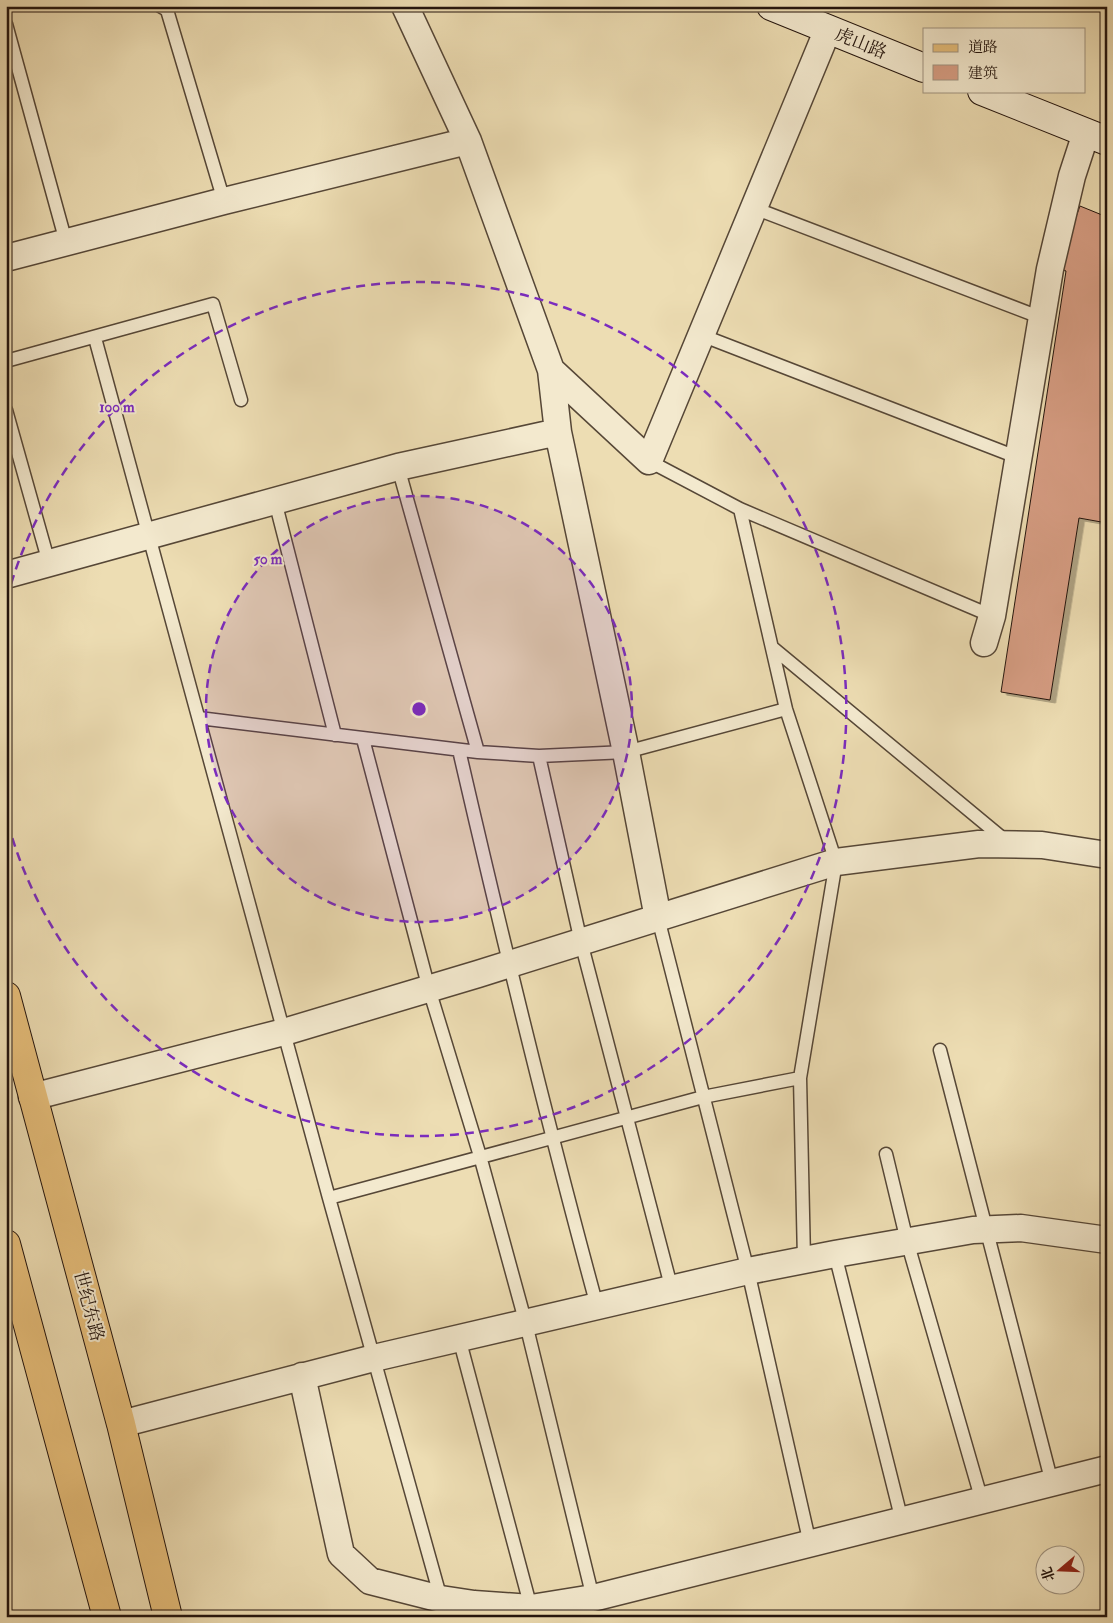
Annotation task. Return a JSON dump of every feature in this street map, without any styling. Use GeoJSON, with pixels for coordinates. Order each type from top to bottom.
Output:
{"type":"FeatureCollection","features":[{"type":"Feature","properties":{"kind":"main road","name":"世纪东路"},"geometry":{"type":"LineString","coordinates":[[6,996],[121,1424],[168,1617]]}},
{"type":"Feature","properties":{"kind":"main road"},"geometry":{"type":"LineString","coordinates":[[6,1244],[107,1617]]}},
{"type":"Feature","properties":{"kind":"street"},"geometry":{"type":"LineString","coordinates":[[404,6],[468,142],[551,370],[558,432],[626,752],[658,918]]}},
{"type":"Feature","properties":{"kind":"street","name":"虎山路"},"geometry":{"type":"LineString","coordinates":[[771,6],[923,68]]}},
{"type":"Feature","properties":{"kind":"street"},"geometry":{"type":"LineString","coordinates":[[551,370],[649,461],[828,29]]}},
{"type":"Feature","properties":{"kind":"street"},"geometry":{"type":"LineString","coordinates":[[984,92],[1096,137],[1061,222],[1042,318],[992,616],[984,643]]}},
{"type":"Feature","properties":{"kind":"street"},"geometry":{"type":"LineString","coordinates":[[6,258],[224,201],[468,142]]}},
{"type":"Feature","properties":{"kind":"street"},"geometry":{"type":"LineString","coordinates":[[6,575],[398,467],[558,432]]}},
{"type":"Feature","properties":{"kind":"street"},"geometry":{"type":"LineString","coordinates":[[32,1097],[284,1032],[508,965],[836,862],[979,844],[1042,846],[1107,854]]}},
{"type":"Feature","properties":{"kind":"street"},"geometry":{"type":"LineString","coordinates":[[121,1424],[374,1358],[597,1306],[835,1254],[985,1229],[1021,1228],[1107,1240]]}},
{"type":"Feature","properties":{"kind":"street"},"geometry":{"type":"LineString","coordinates":[[302,1376],[341,1554],[370,1581],[441,1598],[531,1608],[593,1598],[1107,1470]]}},
{"type":"Feature","properties":{"kind":"lane"},"geometry":{"type":"LineString","coordinates":[[160,6],[167,10],[224,201]]}},
{"type":"Feature","properties":{"kind":"lane"},"geometry":{"type":"LineString","coordinates":[[6,24],[66,242]]}},
{"type":"Feature","properties":{"kind":"lane"},"geometry":{"type":"LineString","coordinates":[[754,208],[1042,318]]}},
{"type":"Feature","properties":{"kind":"lane"},"geometry":{"type":"LineString","coordinates":[[6,361],[213,304],[241,400]]}},
{"type":"Feature","properties":{"kind":"lane"},"geometry":{"type":"LineString","coordinates":[[701,336],[1018,458]]}},
{"type":"Feature","properties":{"kind":"lane"},"geometry":{"type":"LineString","coordinates":[[95,338],[329,1198],[441,1598]]}},
{"type":"Feature","properties":{"kind":"lane"},"geometry":{"type":"LineString","coordinates":[[6,410],[49,563]]}},
{"type":"Feature","properties":{"kind":"lane"},"geometry":{"type":"LineString","coordinates":[[649,461],[740,509],[992,616]]}},
{"type":"Feature","properties":{"kind":"lane"},"geometry":{"type":"LineString","coordinates":[[398,467],[478,752]]}},
{"type":"Feature","properties":{"kind":"lane"},"geometry":{"type":"LineString","coordinates":[[274,501],[335,735]]}},
{"type":"Feature","properties":{"kind":"lane"},"geometry":{"type":"LineString","coordinates":[[740,509],[786,709],[836,862],[800,1078],[804,1260]]}},
{"type":"Feature","properties":{"kind":"lane"},"geometry":{"type":"LineString","coordinates":[[773,648],[1010,844]]}},
{"type":"Feature","properties":{"kind":"lane"},"geometry":{"type":"LineString","coordinates":[[199,718],[459,750],[539,756],[626,752],[786,709]]}},
{"type":"Feature","properties":{"kind":"lane"},"geometry":{"type":"LineString","coordinates":[[363,739],[430,989],[480,1156],[526,1324],[593,1598]]}},
{"type":"Feature","properties":{"kind":"lane"},"geometry":{"type":"LineString","coordinates":[[459,750],[508,965],[597,1306]]}},
{"type":"Feature","properties":{"kind":"lane"},"geometry":{"type":"LineString","coordinates":[[539,756],[581,942],[672,1290]]}},
{"type":"Feature","properties":{"kind":"lane"},"geometry":{"type":"LineString","coordinates":[[658,918],[748,1272],[810,1544]]}},
{"type":"Feature","properties":{"kind":"lane"},"geometry":{"type":"LineString","coordinates":[[940,1050],[1052,1483]]}},
{"type":"Feature","properties":{"kind":"lane"},"geometry":{"type":"LineString","coordinates":[[329,1198],[703,1097],[800,1078]]}},
{"type":"Feature","properties":{"kind":"lane"},"geometry":{"type":"LineString","coordinates":[[886,1154],[907,1241],[982,1501]]}},
{"type":"Feature","properties":{"kind":"lane"},"geometry":{"type":"LineString","coordinates":[[835,1254],[902,1521]]}},
{"type":"Feature","properties":{"kind":"lane"},"geometry":{"type":"LineString","coordinates":[[459,1338],[531,1608]]}},
{"type":"Feature","properties":{"kind":"building"},"geometry":{"type":"Polygon","coordinates":[[[1080,206],[1107,217],[1107,523],[1079,518],[1050,700],[1001,692],[1066,271],[1057,267],[1080,206]]]}}]}
